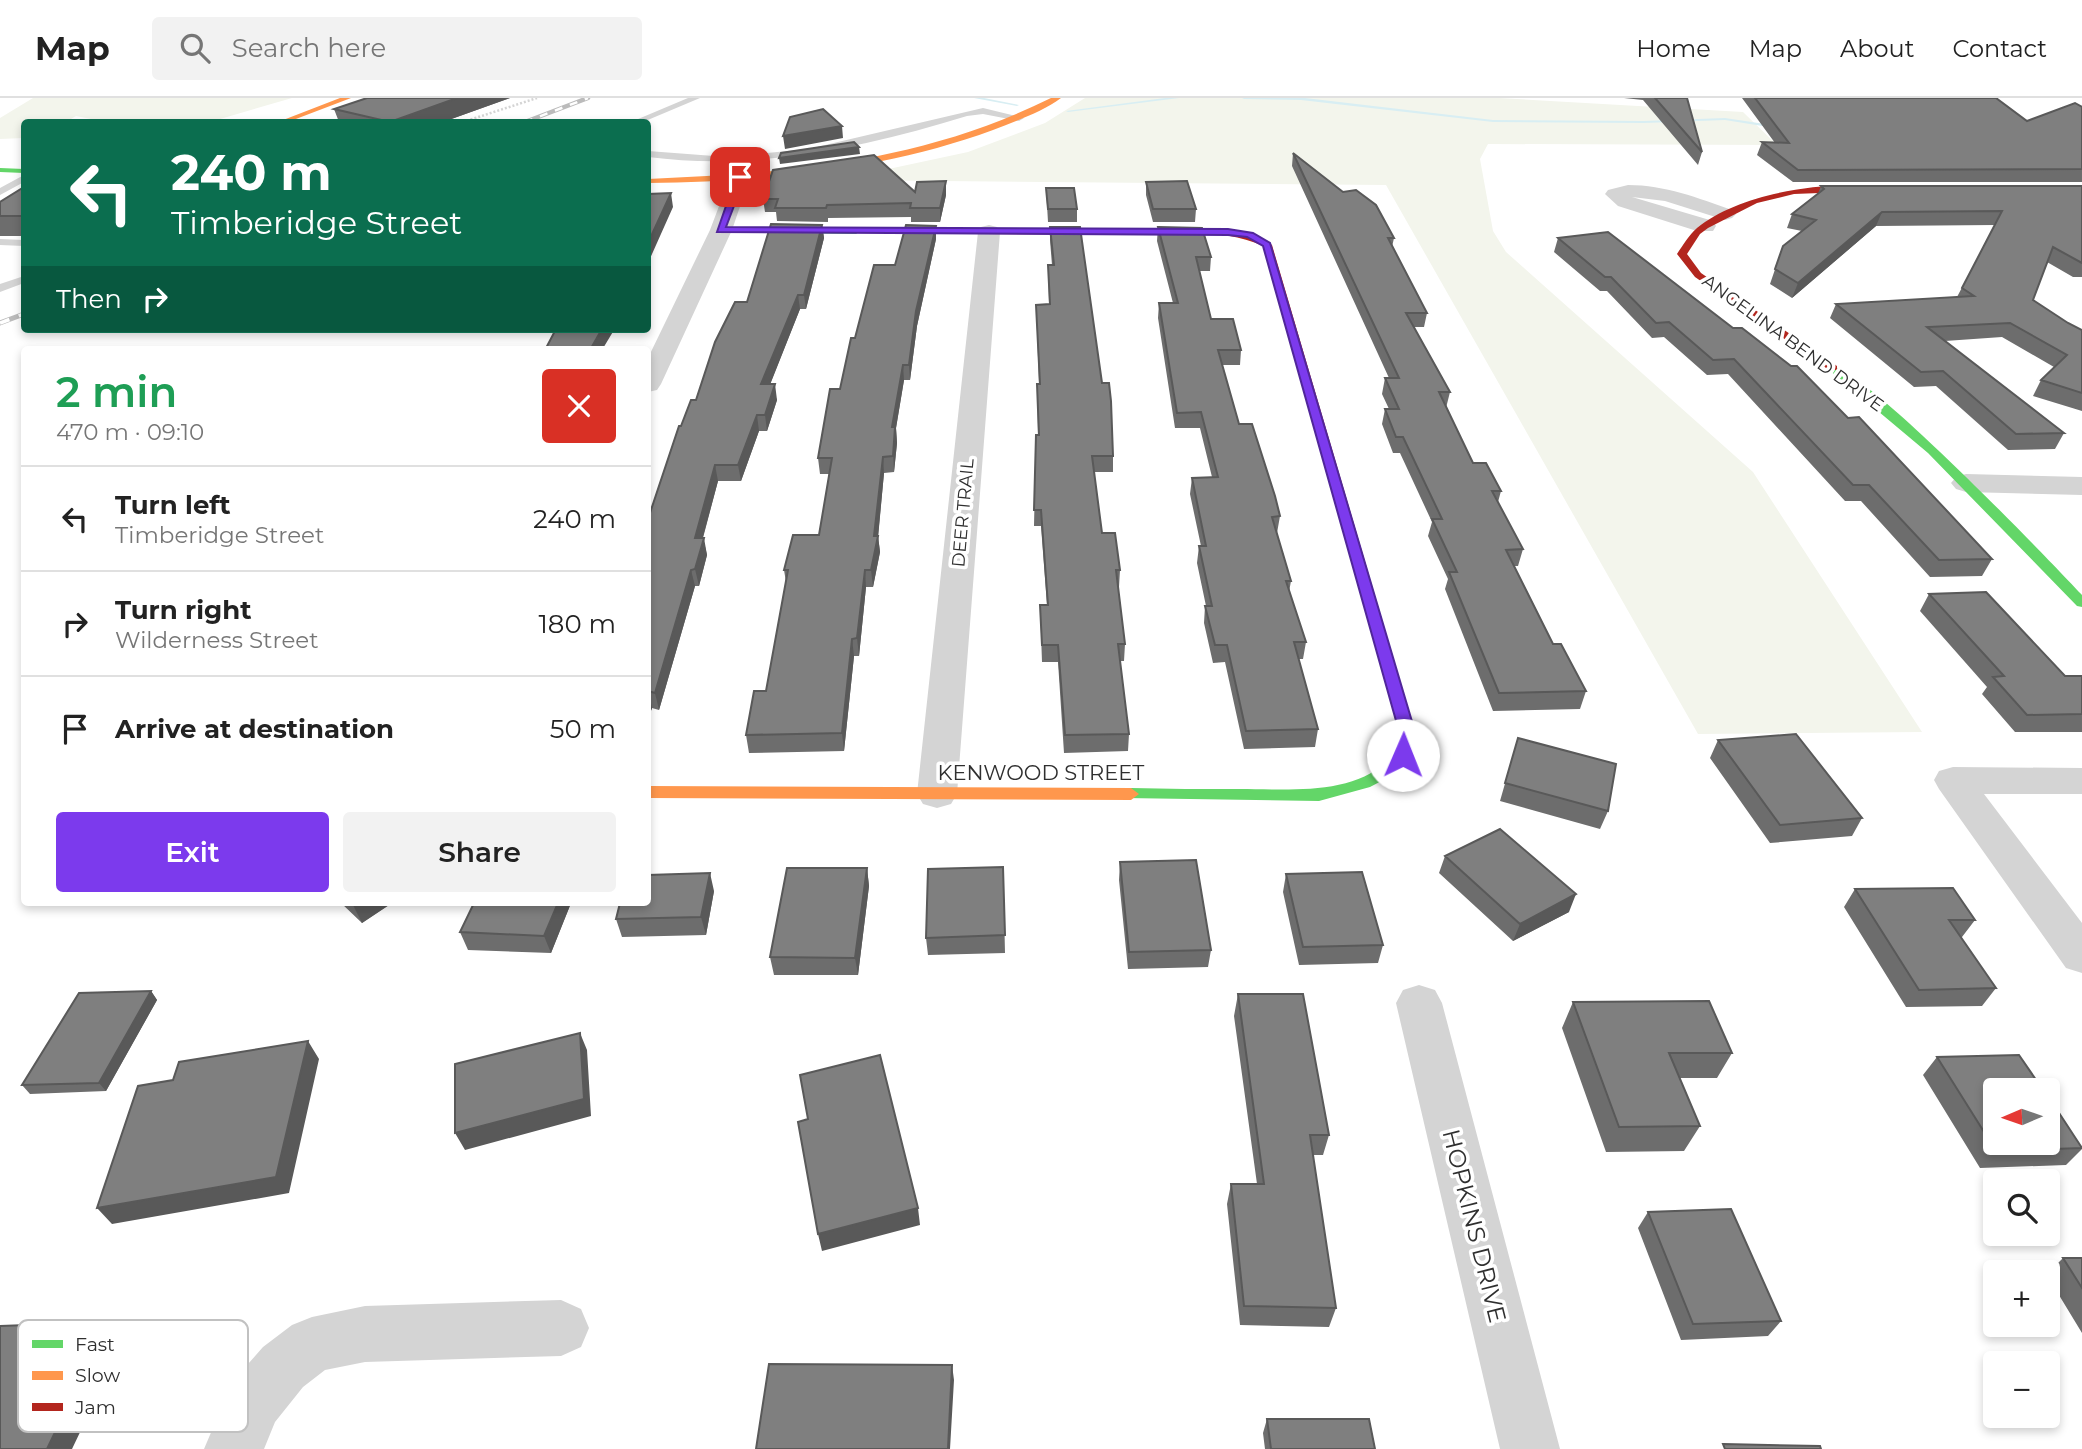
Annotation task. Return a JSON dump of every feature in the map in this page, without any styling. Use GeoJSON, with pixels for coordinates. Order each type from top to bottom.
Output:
{"type":"FeatureCollection","features":[{"type":"Feature","properties":{"kind":"street"},"geometry":{"type":"LineString","coordinates":[[290,119],[348,98]]}},
{"type":"Feature","properties":{"kind":"street"},"geometry":{"type":"LineString","coordinates":[[651,181],[740,177],[866,161],[925,149],[1019,118],[1057,98]]}},
{"type":"Feature","properties":{"kind":"street"},"geometry":{"type":"LineString","coordinates":[[0,170],[21,171]]}},
{"type":"Feature","properties":{"kind":"street"},"geometry":{"type":"LineString","coordinates":[[651,378],[721,230],[740,177]]}},
{"type":"Feature","properties":{"kind":"street","name":"ANGELINA BEND DRIVE"},"geometry":{"type":"LineString","coordinates":[[1880,189],[1794,191],[1754,201],[1705,226],[1697,232],[1682,254],[1698,275],[1856,384],[1908,428],[1966,483],[2082,603]]}},
{"type":"Feature","properties":{"kind":"street"},"geometry":{"type":"LineString","coordinates":[[1705,226],[1625,202],[1615,194],[1626,190],[1649,192],[1725,214]]}},
{"type":"Feature","properties":{"kind":"street"},"geometry":{"type":"LineString","coordinates":[[721,230],[989,232]]}},
{"type":"Feature","properties":{"kind":"street","name":"KENWOOD STREET"},"geometry":{"type":"LineString","coordinates":[[651,792],[1319,795],[1354,787],[1385,772],[1403,755],[1408,735],[1267,245],[1250,235],[1228,232],[989,232]]}},
{"type":"Feature","properties":{"kind":"street","name":"DEER TRAIL"},"geometry":{"type":"LineString","coordinates":[[937,794],[989,232]]}},
{"type":"Feature","properties":{"kind":"street"},"geometry":{"type":"LineString","coordinates":[[1966,483],[2082,486]]}},
{"type":"Feature","properties":{"kind":"street"},"geometry":{"type":"LineString","coordinates":[[2082,781],[1953,780],[2082,956]]}},
{"type":"Feature","properties":{"kind":"street","name":"HOPKINS DRIVE"},"geometry":{"type":"LineString","coordinates":[[1419,1003],[1530,1449]]}},
{"type":"Feature","properties":{"kind":"street"},"geometry":{"type":"LineString","coordinates":[[248,1416],[254,1402],[283,1367],[312,1345],[365,1334],[561,1328]]}},
{"type":"Feature","properties":{"kind":"street"},"geometry":{"type":"LineString","coordinates":[[234,1449],[241,1432]]}},
{"type":"Feature","properties":{"kind":"lane"},"geometry":{"type":"LineString","coordinates":[[644,119],[696,98]]}},
{"type":"Feature","properties":{"kind":"lane"},"geometry":{"type":"LineString","coordinates":[[651,154],[672,158],[721,159],[779,154],[852,143],[966,113],[983,111],[1019,118]]}},
{"type":"Feature","properties":{"kind":"lane"},"geometry":{"type":"LineString","coordinates":[[0,192],[21,180]]}},
{"type":"Feature","properties":{"kind":"lane"},"geometry":{"type":"LineString","coordinates":[[0,242],[21,243]]}},
{"type":"Feature","properties":{"kind":"lane"},"geometry":{"type":"LineString","coordinates":[[0,288],[21,280]]}},
{"type":"Feature","properties":{"kind":"path"},"geometry":{"type":"LineString","coordinates":[[472,119],[537,98]]}},
{"type":"Feature","properties":{"kind":"shaded area"},"geometry":{"type":"Polygon","coordinates":[[[33,98],[292,98],[220,119],[91,119],[76,116],[71,119],[21,119],[21,138],[0,139],[0,118],[33,98]]]}},
{"type":"Feature","properties":{"kind":"shaded area"},"geometry":{"type":"Polygon","coordinates":[[[1085,98],[1499,98],[1743,112],[1777,145],[1488,144],[1480,159],[1493,231],[1506,252],[1753,472],[1922,732],[1698,734],[1386,185],[837,180],[968,152],[1045,123],[1085,98]]]}},
{"type":"Feature","properties":{"kind":"building"},"geometry":{"type":"Polygon","coordinates":[[[367,98],[457,98],[398,119],[377,119],[334,109],[367,98]]]}},
{"type":"Feature","properties":{"kind":"building"},"geometry":{"type":"Polygon","coordinates":[[[1655,98],[1687,98],[1702,152],[1655,98]]]}},
{"type":"Feature","properties":{"kind":"building"},"geometry":{"type":"Polygon","coordinates":[[[1755,98],[1996,98],[2027,121],[2075,103],[2082,107],[2082,169],[1798,170],[1762,142],[1789,143],[1755,98]]]}},
{"type":"Feature","properties":{"kind":"building"},"geometry":{"type":"Polygon","coordinates":[[[823,109],[842,126],[783,136],[790,117],[823,109]]]}},
{"type":"Feature","properties":{"kind":"building"},"geometry":{"type":"Polygon","coordinates":[[[854,142],[859,147],[779,158],[781,153],[854,142]]]}},
{"type":"Feature","properties":{"kind":"building"},"geometry":{"type":"Polygon","coordinates":[[[1293,153],[1343,192],[1356,190],[1376,205],[1394,238],[1388,238],[1427,313],[1406,313],[1450,392],[1439,392],[1473,463],[1486,463],[1501,491],[1492,491],[1523,549],[1506,550],[1553,644],[1561,644],[1586,691],[1499,693],[1449,572],[1457,572],[1432,519],[1442,519],[1403,437],[1396,437],[1385,409],[1399,409],[1385,378],[1399,378],[1293,153]]]}},
{"type":"Feature","properties":{"kind":"building"},"geometry":{"type":"Polygon","coordinates":[[[874,155],[915,192],[917,182],[946,181],[940,208],[910,208],[911,203],[775,208],[778,199],[763,199],[773,170],[874,155]]]}},
{"type":"Feature","properties":{"kind":"building"},"geometry":{"type":"Polygon","coordinates":[[[1187,181],[1196,209],[1153,209],[1146,182],[1187,181]]]}},
{"type":"Feature","properties":{"kind":"building"},"geometry":{"type":"Polygon","coordinates":[[[1821,186],[2082,186],[2082,263],[2053,247],[2033,300],[2082,330],[2082,393],[2041,380],[2067,355],[2010,323],[1927,327],[2064,433],[2016,434],[1943,371],[1921,372],[1836,304],[1974,296],[1962,288],[2002,211],[1882,212],[1798,283],[1775,269],[1783,246],[1816,220],[1792,214],[1824,189],[1821,186]]]}},
{"type":"Feature","properties":{"kind":"building"},"geometry":{"type":"Polygon","coordinates":[[[1046,188],[1074,188],[1077,209],[1048,209],[1046,188]]]}},
{"type":"Feature","properties":{"kind":"building"},"geometry":{"type":"Polygon","coordinates":[[[21,189],[21,216],[0,216],[0,202],[21,189]]]}},
{"type":"Feature","properties":{"kind":"building"},"geometry":{"type":"Polygon","coordinates":[[[671,193],[651,236],[651,194],[671,193]]]}},
{"type":"Feature","properties":{"kind":"building"},"geometry":{"type":"Polygon","coordinates":[[[771,224],[822,225],[804,295],[798,295],[761,384],[775,384],[765,415],[757,415],[738,465],[715,465],[695,538],[704,538],[695,569],[691,570],[655,693],[651,692],[651,510],[679,426],[691,400],[696,400],[715,342],[735,302],[747,302],[771,224]]]}},
{"type":"Feature","properties":{"kind":"building"},"geometry":{"type":"Polygon","coordinates":[[[906,225],[936,226],[916,311],[909,365],[903,365],[892,427],[895,427],[893,456],[883,457],[874,536],[878,536],[871,570],[865,570],[857,638],[852,639],[842,733],[746,735],[754,691],[766,691],[788,570],[784,570],[793,535],[819,535],[832,458],[818,458],[830,389],[840,389],[851,338],[855,338],[874,265],[895,265],[906,225]]]}},
{"type":"Feature","properties":{"kind":"building"},"geometry":{"type":"Polygon","coordinates":[[[1050,227],[1080,227],[1102,383],[1109,383],[1113,456],[1092,456],[1102,533],[1115,533],[1120,570],[1116,570],[1125,644],[1118,644],[1129,734],[1065,735],[1058,645],[1042,645],[1040,605],[1048,605],[1041,510],[1034,510],[1036,435],[1039,435],[1037,384],[1040,384],[1036,305],[1050,304],[1048,265],[1054,265],[1050,227]]]}},
{"type":"Feature","properties":{"kind":"building"},"geometry":{"type":"Polygon","coordinates":[[[1158,227],[1202,228],[1211,257],[1196,257],[1211,319],[1233,319],[1241,350],[1218,350],[1239,424],[1252,424],[1275,496],[1280,516],[1272,517],[1291,581],[1286,581],[1306,642],[1294,642],[1318,729],[1246,731],[1227,645],[1215,645],[1205,606],[1212,606],[1199,546],[1206,546],[1192,478],[1218,477],[1201,412],[1177,413],[1159,303],[1178,303],[1158,227]]]}},
{"type":"Feature","properties":{"kind":"building"},"geometry":{"type":"Polygon","coordinates":[[[1608,232],[1733,328],[1742,328],[1791,366],[1797,366],[1848,418],[1859,417],[1992,559],[1939,560],[1869,485],[1853,485],[1734,359],[1713,360],[1669,322],[1656,323],[1611,277],[1605,277],[1558,238],[1608,232]]]}},
{"type":"Feature","properties":{"kind":"building"},"geometry":{"type":"Polygon","coordinates":[[[554,333],[600,333],[592,346],[547,346],[554,333]]]}},
{"type":"Feature","properties":{"kind":"building"},"geometry":{"type":"Polygon","coordinates":[[[1986,592],[2065,676],[2082,676],[2082,714],[2027,715],[1993,677],[2004,676],[1929,594],[1986,592]]]}},
{"type":"Feature","properties":{"kind":"building"},"geometry":{"type":"Polygon","coordinates":[[[1796,734],[1862,818],[1780,825],[1718,740],[1796,734]]]}},
{"type":"Feature","properties":{"kind":"building"},"geometry":{"type":"Polygon","coordinates":[[[1518,738],[1616,764],[1608,811],[1505,783],[1518,738]]]}},
{"type":"Feature","properties":{"kind":"building"},"geometry":{"type":"Polygon","coordinates":[[[1500,829],[1576,894],[1520,924],[1445,856],[1500,829]]]}},
{"type":"Feature","properties":{"kind":"building"},"geometry":{"type":"Polygon","coordinates":[[[1196,860],[1211,950],[1129,952],[1120,862],[1196,860]]]}},
{"type":"Feature","properties":{"kind":"building"},"geometry":{"type":"Polygon","coordinates":[[[1003,867],[1005,935],[926,938],[928,869],[1003,867]]]}},
{"type":"Feature","properties":{"kind":"building"},"geometry":{"type":"Polygon","coordinates":[[[787,868],[867,868],[855,958],[770,957],[787,868]]]}},
{"type":"Feature","properties":{"kind":"building"},"geometry":{"type":"Polygon","coordinates":[[[1362,872],[1383,945],[1303,947],[1286,874],[1362,872]]]}},
{"type":"Feature","properties":{"kind":"building"},"geometry":{"type":"Polygon","coordinates":[[[710,873],[701,917],[616,919],[619,906],[651,906],[651,875],[710,873]]]}},
{"type":"Feature","properties":{"kind":"building"},"geometry":{"type":"Polygon","coordinates":[[[1953,888],[1975,920],[1949,920],[1996,988],[1919,990],[1855,889],[1953,888]]]}},
{"type":"Feature","properties":{"kind":"building"},"geometry":{"type":"Polygon","coordinates":[[[473,906],[557,906],[544,936],[460,932],[473,906]]]}},
{"type":"Feature","properties":{"kind":"building"},"geometry":{"type":"Polygon","coordinates":[[[151,991],[99,1083],[22,1085],[79,993],[151,991]]]}},
{"type":"Feature","properties":{"kind":"building"},"geometry":{"type":"Polygon","coordinates":[[[1238,994],[1303,994],[1329,1135],[1310,1135],[1336,1308],[1244,1306],[1231,1184],[1264,1184],[1238,994]]]}},
{"type":"Feature","properties":{"kind":"building"},"geometry":{"type":"Polygon","coordinates":[[[1709,1001],[1732,1053],[1669,1053],[1700,1126],[1619,1127],[1573,1002],[1709,1001]]]}},
{"type":"Feature","properties":{"kind":"building"},"geometry":{"type":"Polygon","coordinates":[[[580,1033],[584,1099],[455,1133],[455,1064],[580,1033]]]}},
{"type":"Feature","properties":{"kind":"building"},"geometry":{"type":"Polygon","coordinates":[[[308,1041],[276,1177],[97,1208],[138,1086],[173,1080],[179,1062],[308,1041]]]}},
{"type":"Feature","properties":{"kind":"building"},"geometry":{"type":"Polygon","coordinates":[[[880,1055],[918,1208],[818,1234],[798,1122],[808,1119],[800,1075],[880,1055]]]}},
{"type":"Feature","properties":{"kind":"building"},"geometry":{"type":"Polygon","coordinates":[[[2019,1055],[2035,1078],[1983,1078],[1983,1130],[1937,1057],[2019,1055]]]}},
{"type":"Feature","properties":{"kind":"building"},"geometry":{"type":"Polygon","coordinates":[[[2060,1114],[2082,1148],[2060,1149],[2060,1114]]]}},
{"type":"Feature","properties":{"kind":"building"},"geometry":{"type":"Polygon","coordinates":[[[1731,1209],[1781,1321],[1693,1324],[1648,1212],[1731,1209]]]}},
{"type":"Feature","properties":{"kind":"building"},"geometry":{"type":"Polygon","coordinates":[[[2063,1258],[2082,1258],[2082,1288],[2063,1258]]]}},
{"type":"Feature","properties":{"kind":"building"},"geometry":{"type":"Polygon","coordinates":[[[18,1325],[18,1432],[55,1432],[47,1449],[0,1449],[0,1326],[18,1325]]]}},
{"type":"Feature","properties":{"kind":"building"},"geometry":{"type":"Polygon","coordinates":[[[769,1364],[952,1365],[948,1449],[756,1449],[769,1364]]]}},
{"type":"Feature","properties":{"kind":"building"},"geometry":{"type":"Polygon","coordinates":[[[1267,1419],[1369,1419],[1375,1449],[1271,1449],[1267,1419]]]}},
{"type":"Feature","properties":{"kind":"building"},"geometry":{"type":"Polygon","coordinates":[[[1723,1444],[1820,1446],[1821,1449],[1725,1449],[1723,1444]]]}},
{"type":"Feature","properties":{"kind":"waterway"},"geometry":{"type":"LineString","coordinates":[[976,98],[1017,105]]}},
{"type":"Feature","properties":{"kind":"waterway"},"geometry":{"type":"LineString","coordinates":[[1068,111],[1177,98]]}},
{"type":"Feature","properties":{"kind":"waterway"},"geometry":{"type":"LineString","coordinates":[[1244,98],[1301,99],[1493,121],[1644,122],[1725,119],[1775,126]]}},
{"type":"Feature","properties":{"kind":"railway"},"geometry":{"type":"LineString","coordinates":[[533,119],[588,98]]}},
{"type":"Feature","properties":{"kind":"railway"},"geometry":{"type":"LineString","coordinates":[[0,323],[21,315]]}},
{"type":"Feature","properties":{"kind":"traffic: fast"},"geometry":{"type":"LineString","coordinates":[[0,170],[21,171]]}},
{"type":"Feature","properties":{"kind":"traffic: fast"},"geometry":{"type":"LineString","coordinates":[[721,230],[856,231]]}},
{"type":"Feature","properties":{"kind":"traffic: fast"},"geometry":{"type":"LineString","coordinates":[[1833,368],[1932,450],[2082,603]]}},
{"type":"Feature","properties":{"kind":"traffic: fast"},"geometry":{"type":"LineString","coordinates":[[1131,794],[1319,795],[1364,783],[1385,772],[1403,754],[1408,735],[1362,575]]}},
{"type":"Feature","properties":{"kind":"traffic: slow"},"geometry":{"type":"LineString","coordinates":[[290,119],[347,98]]}},
{"type":"Feature","properties":{"kind":"traffic: slow"},"geometry":{"type":"LineString","coordinates":[[651,181],[751,176],[858,163],[963,138],[1012,120],[1057,98]]}},
{"type":"Feature","properties":{"kind":"traffic: slow"},"geometry":{"type":"LineString","coordinates":[[856,231],[1139,232]]}},
{"type":"Feature","properties":{"kind":"traffic: slow"},"geometry":{"type":"LineString","coordinates":[[651,792],[1131,794]]}},
{"type":"Feature","properties":{"kind":"traffic: jam"},"geometry":{"type":"LineString","coordinates":[[1833,368],[1698,275],[1682,254],[1697,232],[1705,226],[1754,201],[1794,191],[1870,189]]}},
{"type":"Feature","properties":{"kind":"traffic: jam"},"geometry":{"type":"LineString","coordinates":[[1139,232],[1222,232],[1253,238],[1267,245],[1362,575]]}},
{"type":"Feature","properties":{"kind":"route"},"geometry":{"type":"LineString","coordinates":[[740,177],[721,230],[1228,232],[1250,235],[1267,245],[1408,735],[1403,755]]}}]}
